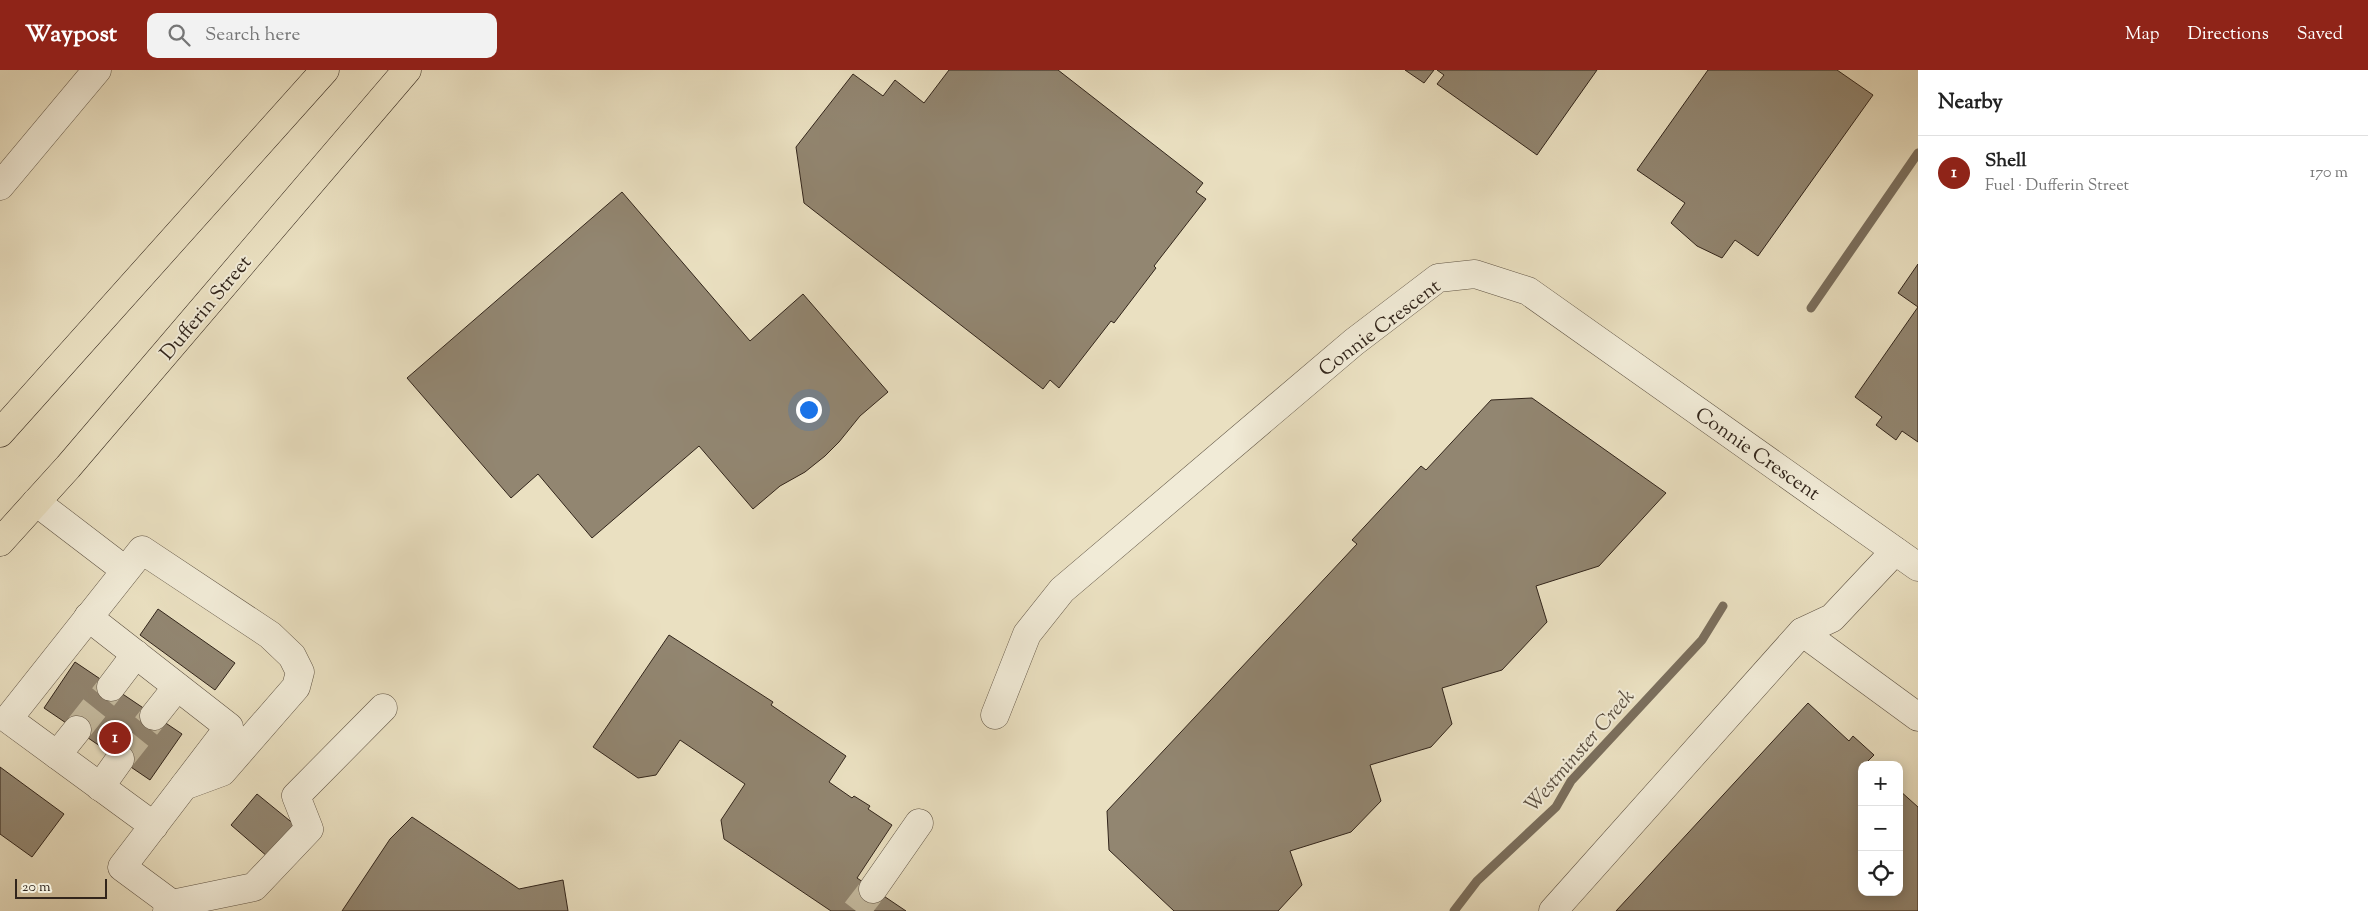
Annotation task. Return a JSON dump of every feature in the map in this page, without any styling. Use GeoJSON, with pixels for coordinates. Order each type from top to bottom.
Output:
{"type":"FeatureCollection","features":[{"type":"Feature","properties":{"kind":"main road"},"geometry":{"type":"LineString","coordinates":[[0,433],[325,70]]}},
{"type":"Feature","properties":{"kind":"main road","name":"Dufferin Street"},"geometry":{"type":"LineString","coordinates":[[0,542],[407,70]]}},
{"type":"Feature","properties":{"kind":"street"},"geometry":{"type":"LineString","coordinates":[[0,186],[97,70]]}},
{"type":"Feature","properties":{"kind":"street","name":"Connie Crescent"},"geometry":{"type":"LineString","coordinates":[[995,715],[1026,634],[1062,590],[1354,342],[1438,278],[1475,274],[1528,291],[1918,567]]}},
{"type":"Feature","properties":{"kind":"street"},"geometry":{"type":"LineString","coordinates":[[36,502],[125,570]]}},
{"type":"Feature","properties":{"kind":"street"},"geometry":{"type":"LineString","coordinates":[[154,826],[8,719],[142,550],[270,635],[292,656],[300,672],[296,687],[222,772],[184,786]]}},
{"type":"Feature","properties":{"kind":"street"},"geometry":{"type":"LineString","coordinates":[[1553,911],[1802,632],[1832,618],[1896,551]]}},
{"type":"Feature","properties":{"kind":"street"},"geometry":{"type":"LineString","coordinates":[[88,617],[229,727],[122,867],[170,907],[254,887],[310,829],[296,796],[383,708]]}},
{"type":"Feature","properties":{"kind":"street"},"geometry":{"type":"LineString","coordinates":[[1802,632],[1918,717]]}},
{"type":"Feature","properties":{"kind":"street"},"geometry":{"type":"LineString","coordinates":[[111,687],[136,654]]}},
{"type":"Feature","properties":{"kind":"street"},"geometry":{"type":"LineString","coordinates":[[154,716],[177,686]]}},
{"type":"Feature","properties":{"kind":"street"},"geometry":{"type":"LineString","coordinates":[[57,755],[76,730]]}},
{"type":"Feature","properties":{"kind":"street"},"geometry":{"type":"LineString","coordinates":[[100,786],[120,759]]}},
{"type":"Feature","properties":{"kind":"street"},"geometry":{"type":"LineString","coordinates":[[873,889],[919,823]]}},
{"type":"Feature","properties":{"kind":"building"},"geometry":{"type":"Polygon","coordinates":[[[949,70],[1058,70],[1203,183],[1196,192],[1206,199],[1154,266],[1156,268],[1114,323],[1111,321],[1059,388],[1050,380],[1043,389],[804,203],[796,147],[853,74],[883,96],[895,80],[924,103],[949,70]]]}},
{"type":"Feature","properties":{"kind":"building"},"geometry":{"type":"Polygon","coordinates":[[[1405,70],[1434,70],[1424,83],[1405,70]]]}},
{"type":"Feature","properties":{"kind":"building"},"geometry":{"type":"Polygon","coordinates":[[[1437,70],[1597,70],[1537,155],[1437,84],[1444,75],[1437,70]]]}},
{"type":"Feature","properties":{"kind":"building"},"geometry":{"type":"Polygon","coordinates":[[[1708,70],[1837,70],[1873,95],[1758,256],[1735,240],[1722,258],[1697,246],[1671,223],[1685,203],[1637,170],[1708,70]]]}},
{"type":"Feature","properties":{"kind":"building"},"geometry":{"type":"Polygon","coordinates":[[[622,192],[750,341],[803,294],[888,392],[860,416],[825,456],[805,472],[780,486],[753,509],[699,446],[592,538],[538,474],[511,498],[407,378],[622,192]]]}},
{"type":"Feature","properties":{"kind":"building"},"geometry":{"type":"Polygon","coordinates":[[[1918,264],[1918,307],[1898,293],[1918,264]]]}},
{"type":"Feature","properties":{"kind":"building"},"geometry":{"type":"Polygon","coordinates":[[[1918,307],[1918,442],[1902,431],[1896,440],[1876,425],[1882,417],[1855,397],[1918,307]]]}},
{"type":"Feature","properties":{"kind":"building"},"geometry":{"type":"Polygon","coordinates":[[[1532,398],[1666,493],[1599,566],[1536,586],[1547,622],[1502,670],[1442,688],[1452,724],[1431,747],[1370,765],[1381,801],[1351,832],[1290,851],[1302,885],[1278,911],[1174,911],[1109,850],[1107,811],[1357,544],[1352,540],[1421,466],[1426,470],[1491,400],[1532,398]]]}},
{"type":"Feature","properties":{"kind":"building"},"geometry":{"type":"Polygon","coordinates":[[[158,609],[235,663],[215,690],[140,635],[158,609]]]}},
{"type":"Feature","properties":{"kind":"building"},"geometry":{"type":"Polygon","coordinates":[[[669,635],[773,702],[771,705],[846,756],[829,782],[852,798],[854,796],[870,806],[868,809],[892,825],[857,878],[906,911],[831,911],[724,839],[721,820],[745,784],[680,740],[656,775],[638,778],[593,747],[669,635]]]}},
{"type":"Feature","properties":{"kind":"building"},"geometry":{"type":"Polygon","coordinates":[[[75,662],[182,734],[150,780],[44,708],[75,662]]]}},
{"type":"Feature","properties":{"kind":"building"},"geometry":{"type":"Polygon","coordinates":[[[1808,703],[1849,741],[1853,736],[1874,755],[1868,761],[1858,761],[1858,896],[1903,896],[1903,794],[1918,807],[1918,911],[1616,911],[1808,703]]]}},
{"type":"Feature","properties":{"kind":"building"},"geometry":{"type":"Polygon","coordinates":[[[0,767],[64,814],[32,857],[0,834],[0,767]]]}},
{"type":"Feature","properties":{"kind":"building"},"geometry":{"type":"Polygon","coordinates":[[[257,794],[295,825],[268,857],[231,825],[257,794]]]}},
{"type":"Feature","properties":{"kind":"building"},"geometry":{"type":"Polygon","coordinates":[[[412,817],[519,889],[563,880],[568,911],[342,911],[390,839],[412,817]]]}},
{"type":"Feature","properties":{"kind":"waterway","name":"Westminster Creek"},"geometry":{"type":"LineString","coordinates":[[1811,308],[1918,153]]}},
{"type":"Feature","properties":{"kind":"waterway","name":"Westminster Creek"},"geometry":{"type":"LineString","coordinates":[[1454,911],[1477,881],[1556,807],[1571,781],[1702,640],[1723,606]]}},
{"type":"Feature","properties":{"kind":"tunnel"},"geometry":{"type":"LineString","coordinates":[[77,730],[111,687]]}},
{"type":"Feature","properties":{"kind":"tunnel"},"geometry":{"type":"LineString","coordinates":[[120,759],[154,716]]}},
{"type":"Feature","properties":{"kind":"tunnel"},"geometry":{"type":"LineString","coordinates":[[856,911],[873,889]]}},
{"type":"Feature","properties":{"kind":"place","name":"Shell"},"geometry":{"type":"Point","coordinates":[115,738]}}]}
